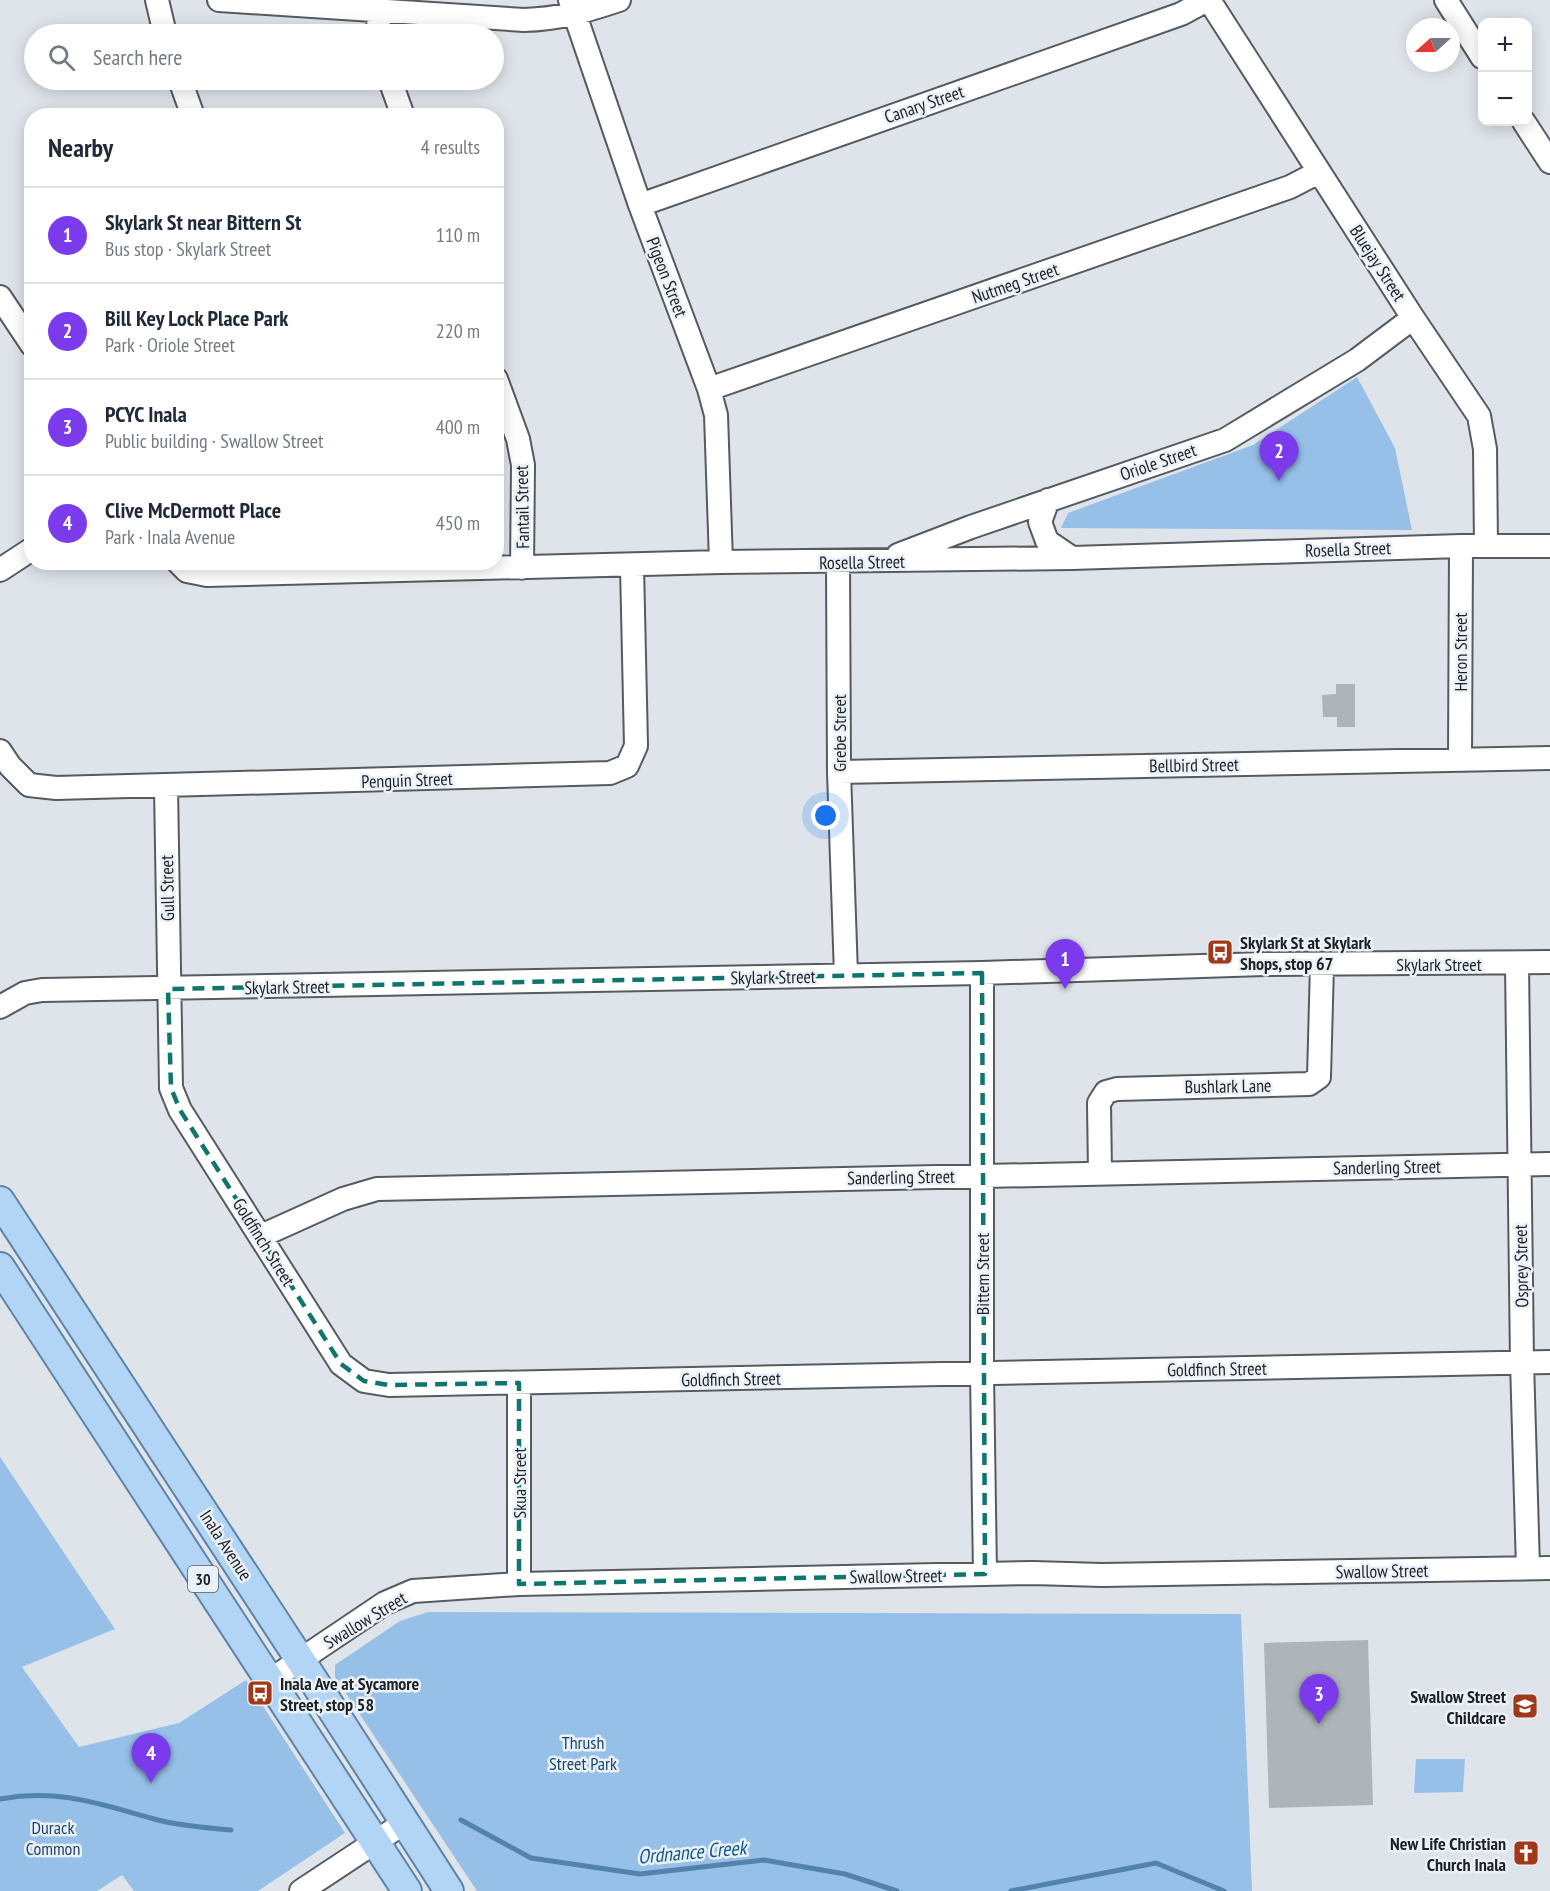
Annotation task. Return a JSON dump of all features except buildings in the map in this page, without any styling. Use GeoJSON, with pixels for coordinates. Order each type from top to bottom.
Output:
{"type":"FeatureCollection","features":[{"type":"Feature","properties":{"kind":"main road","name":"Inala Avenue"},"geometry":{"type":"LineString","coordinates":[[0,1201],[449,1891]]}},
{"type":"Feature","properties":{"kind":"main road","name":"Inala Avenue"},"geometry":{"type":"LineString","coordinates":[[5,1283],[407,1891]]}},
{"type":"Feature","properties":{"kind":"street"},"geometry":{"type":"LineString","coordinates":[[157,0],[163,24]]}},
{"type":"Feature","properties":{"kind":"street"},"geometry":{"type":"LineString","coordinates":[[219,0],[524,20],[552,19],[573,7],[619,0]]}},
{"type":"Feature","properties":{"kind":"street","name":"Bluejay Street"},"geometry":{"type":"LineString","coordinates":[[1208,0],[1413,318],[1479,416],[1485,449],[1486,546]]}},
{"type":"Feature","properties":{"kind":"street","name":"Canary Street"},"geometry":{"type":"LineString","coordinates":[[640,205],[1181,14],[1208,0]]}},
{"type":"Feature","properties":{"kind":"street"},"geometry":{"type":"LineString","coordinates":[[1446,0],[1478,51]]}},
{"type":"Feature","properties":{"kind":"street","name":"Pigeon Street"},"geometry":{"type":"LineString","coordinates":[[573,7],[640,205],[709,389],[716,415],[721,562]]}},
{"type":"Feature","properties":{"kind":"street"},"geometry":{"type":"LineString","coordinates":[[378,24],[380,12]]}},
{"type":"Feature","properties":{"kind":"street"},"geometry":{"type":"LineString","coordinates":[[184,90],[190,108]]}},
{"type":"Feature","properties":{"kind":"street"},"geometry":{"type":"LineString","coordinates":[[394,90],[400,108]]}},
{"type":"Feature","properties":{"kind":"street"},"geometry":{"type":"LineString","coordinates":[[1527,126],[1550,162]]}},
{"type":"Feature","properties":{"kind":"street","name":"Nutmeg Street"},"geometry":{"type":"LineString","coordinates":[[709,389],[1290,187],[1319,172]]}},
{"type":"Feature","properties":{"kind":"street"},"geometry":{"type":"LineString","coordinates":[[0,297],[24,333]]}},
{"type":"Feature","properties":{"kind":"street","name":"Oriole Street"},"geometry":{"type":"LineString","coordinates":[[881,561],[1048,500],[1225,440],[1357,360],[1413,318]]}},
{"type":"Feature","properties":{"kind":"street","name":"Fantail Street"},"geometry":{"type":"LineString","coordinates":[[504,401],[518,439],[523,465],[522,568]]}},
{"type":"Feature","properties":{"kind":"street"},"geometry":{"type":"LineString","coordinates":[[1048,500],[1040,522],[1047,541],[1072,558]]}},
{"type":"Feature","properties":{"kind":"street","name":"Rosella Street"},"geometry":{"type":"LineString","coordinates":[[504,568],[721,562],[1072,558],[1461,546],[1550,546]]}},
{"type":"Feature","properties":{"kind":"street","name":"Heron Street"},"geometry":{"type":"LineString","coordinates":[[1460,759],[1461,546]]}},
{"type":"Feature","properties":{"kind":"street"},"geometry":{"type":"LineString","coordinates":[[0,570],[24,554]]}},
{"type":"Feature","properties":{"kind":"street","name":"Grebe Street"},"geometry":{"type":"LineString","coordinates":[[838,562],[839,772],[846,975]]}},
{"type":"Feature","properties":{"kind":"street","name":"Penguin Street"},"geometry":{"type":"LineString","coordinates":[[0,751],[10,766],[29,785],[56,788],[166,787],[610,773],[627,766],[636,746],[632,566]]}},
{"type":"Feature","properties":{"kind":"street","name":"Rosella Street"},"geometry":{"type":"LineString","coordinates":[[186,570],[207,575],[279,570]]}},
{"type":"Feature","properties":{"kind":"street","name":"Bellbird Street"},"geometry":{"type":"LineString","coordinates":[[839,772],[1550,758]]}},
{"type":"Feature","properties":{"kind":"street","name":"Gull Street"},"geometry":{"type":"LineString","coordinates":[[166,787],[168,989]]}},
{"type":"Feature","properties":{"kind":"street","name":"Skylark Street"},"geometry":{"type":"LineString","coordinates":[[0,1007],[26,993],[42,990],[982,973],[1264,964],[1550,962]]}},
{"type":"Feature","properties":{"kind":"street","name":"Osprey Street"},"geometry":{"type":"LineString","coordinates":[[1517,964],[1522,1362],[1539,1568]]}},
{"type":"Feature","properties":{"kind":"street","name":"Bushlark Lane"},"geometry":{"type":"LineString","coordinates":[[1100,1173],[1099,1102],[1106,1092],[1117,1089],[1309,1084],[1319,1077],[1322,965]]}},
{"type":"Feature","properties":{"kind":"street","name":"Bittem Street"},"geometry":{"type":"LineString","coordinates":[[982,973],[982,1374],[985,1574]]}},
{"type":"Feature","properties":{"kind":"street","name":"Goldfinch Street"},"geometry":{"type":"LineString","coordinates":[[168,989],[171,1088],[180,1110],[341,1364],[364,1381],[389,1385],[519,1383],[1550,1362]]}},
{"type":"Feature","properties":{"kind":"street","name":"Sanderling Street"},"geometry":{"type":"LineString","coordinates":[[261,1236],[343,1199],[377,1189],[1550,1164]]}},
{"type":"Feature","properties":{"kind":"street","name":"Skua Street"},"geometry":{"type":"LineString","coordinates":[[519,1383],[519,1584]]}},
{"type":"Feature","properties":{"kind":"street","name":"Swallow Street"},"geometry":{"type":"LineString","coordinates":[[269,1681],[385,1604],[412,1591],[519,1584],[985,1574],[1102,1575],[1539,1568]]}},
{"type":"Feature","properties":{"kind":"street"},"geometry":{"type":"LineString","coordinates":[[301,1891],[404,1823]]}},
{"type":"Feature","properties":{"kind":"highlighted area"},"geometry":{"type":"Polygon","coordinates":[[[982,973],[985,1574],[519,1584],[519,1383],[389,1385],[364,1381],[341,1364],[180,1110],[171,1088],[168,989],[982,973]]]}},
{"type":"Feature","properties":{"kind":"green space"},"geometry":{"type":"Polygon","coordinates":[[[1357,377],[1395,448],[1412,530],[1061,528],[1068,513],[1253,445],[1357,377]]]}},
{"type":"Feature","properties":{"kind":"green space","name":"Durack Common"},"geometry":{"type":"Polygon","coordinates":[[[0,1457],[115,1629],[22,1667],[79,1747],[179,1723],[246,1680],[345,1833],[258,1891],[134,1891],[122,1875],[97,1891],[0,1891],[0,1457]]]}},
{"type":"Feature","properties":{"kind":"green space","name":"Thrush Street Park"},"geometry":{"type":"Polygon","coordinates":[[[428,1612],[1241,1614],[1252,1891],[477,1891],[335,1677],[335,1665],[400,1621],[428,1612]]]}},
{"type":"Feature","properties":{"kind":"green space"},"geometry":{"type":"Polygon","coordinates":[[[1416,1759],[1465,1759],[1463,1792],[1414,1793],[1416,1759]]]}},
{"type":"Feature","properties":{"kind":"waterway","name":"Ordnance Creek"},"geometry":{"type":"LineString","coordinates":[[0,1799],[22,1796],[62,1797],[167,1822],[231,1830]]}},
{"type":"Feature","properties":{"kind":"waterway","name":"Ordnance Creek"},"geometry":{"type":"LineString","coordinates":[[461,1820],[531,1858],[640,1874],[764,1860],[845,1874],[897,1891]]}},
{"type":"Feature","properties":{"kind":"waterway","name":"Ordnance Creek"},"geometry":{"type":"LineString","coordinates":[[1011,1891],[1156,1863],[1224,1891]]}},
{"type":"Feature","properties":{"kind":"place","name":"Bill Key Lock Place Park"},"geometry":{"type":"Point","coordinates":[1279,481]}},
{"type":"Feature","properties":{"kind":"place","name":"Skylark St at Skylark Shops, stop 67"},"geometry":{"type":"Point","coordinates":[1220,952]}},
{"type":"Feature","properties":{"kind":"place","name":"Skylark St near Bittern St"},"geometry":{"type":"Point","coordinates":[1065,989]}},
{"type":"Feature","properties":{"kind":"place","name":"Inala Ave at Sycamore Street, stop 58"},"geometry":{"type":"Point","coordinates":[260,1693]}},
{"type":"Feature","properties":{"kind":"place","name":"Swallow Street Childcare"},"geometry":{"type":"Point","coordinates":[1525,1706]}},
{"type":"Feature","properties":{"kind":"place","name":"PCYC Inala"},"geometry":{"type":"Point","coordinates":[1319,1724]}},
{"type":"Feature","properties":{"kind":"place","name":"Clive McDermott Place"},"geometry":{"type":"Point","coordinates":[151,1783]}},
{"type":"Feature","properties":{"kind":"place","name":"New Life Christian Church Inala"},"geometry":{"type":"Point","coordinates":[1526,1853]}}]}
